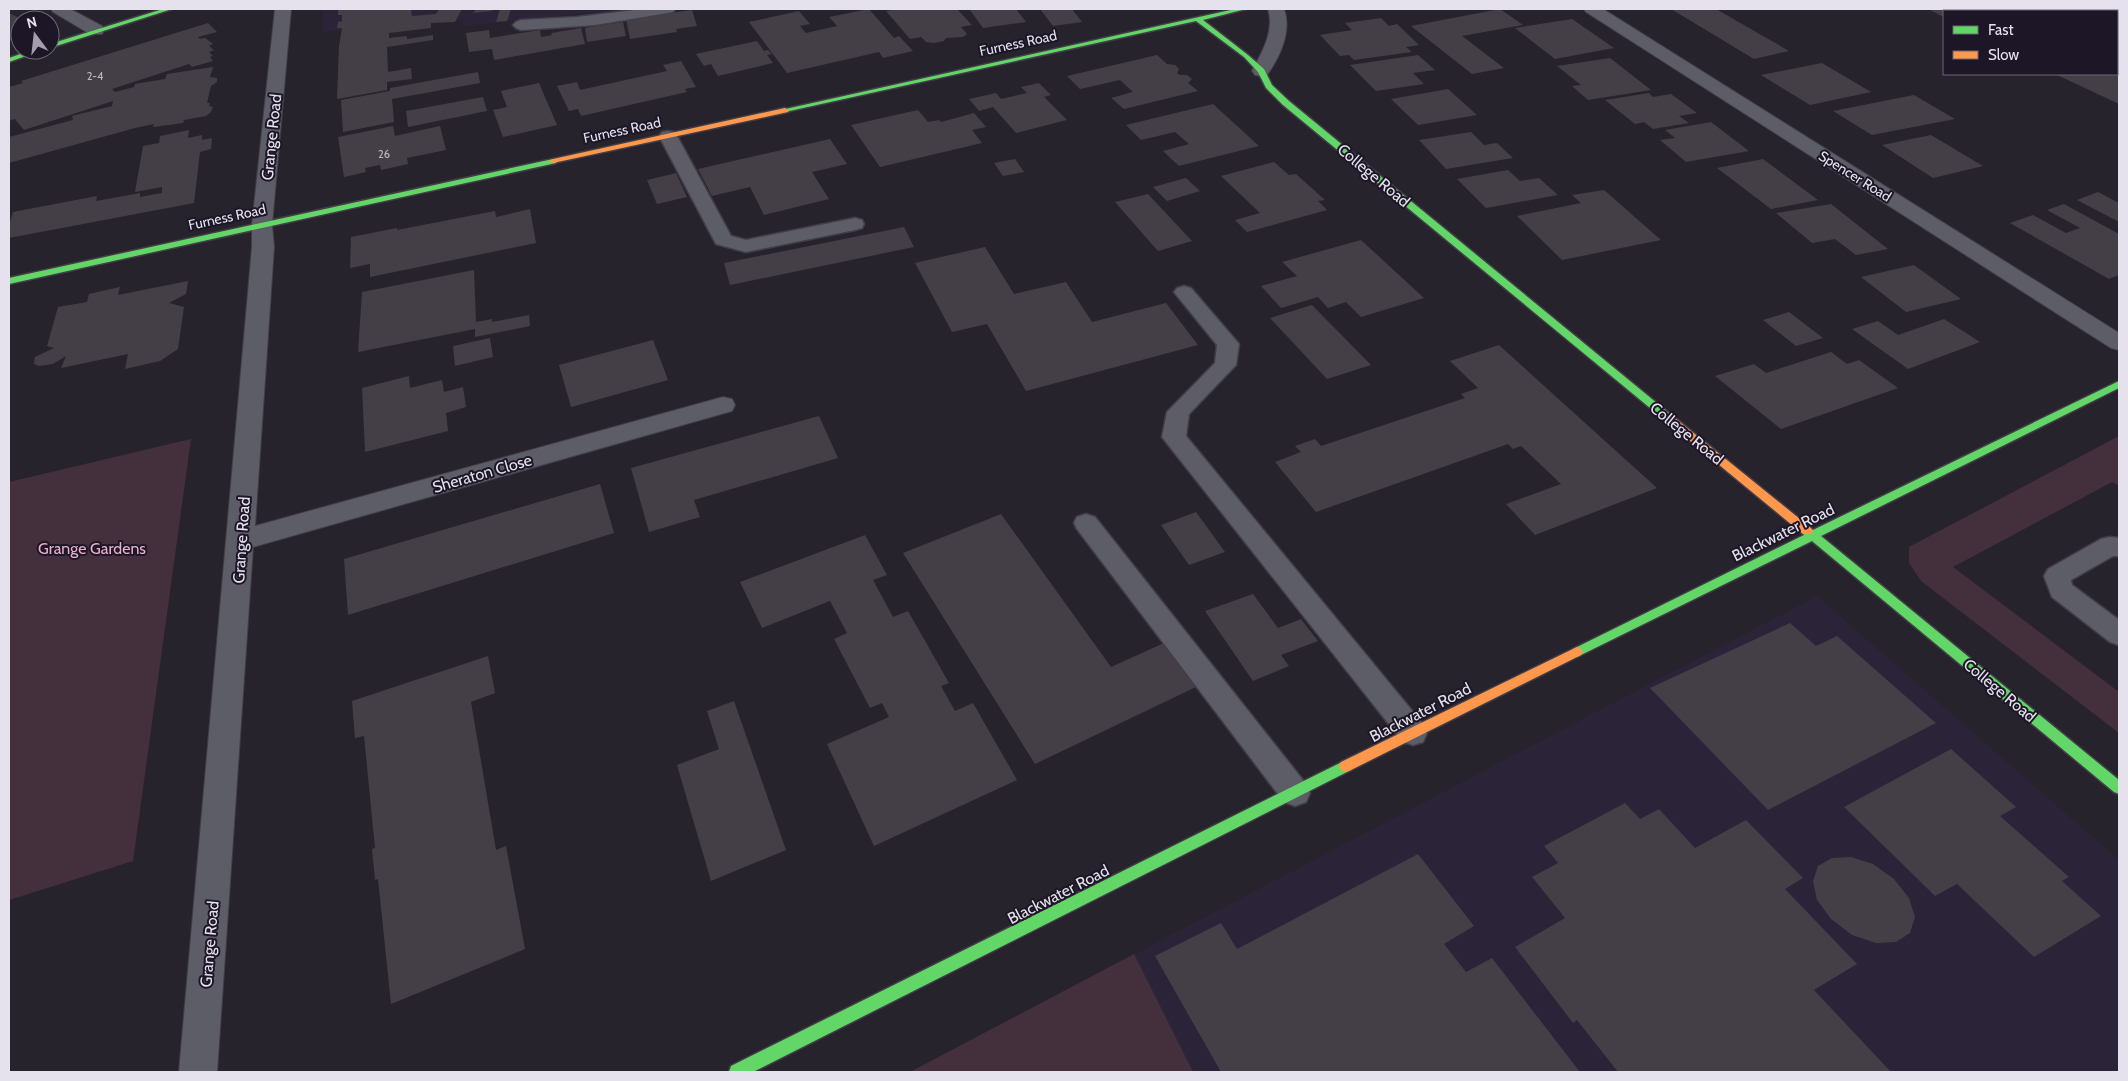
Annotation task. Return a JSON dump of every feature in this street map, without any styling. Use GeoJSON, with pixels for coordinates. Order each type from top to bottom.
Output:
{"type":"FeatureCollection","features":[{"type":"Feature","properties":{"kind":"street"},"geometry":{"type":"LineString","coordinates":[[59,9],[96,30]]}},
{"type":"Feature","properties":{"kind":"street"},"geometry":{"type":"LineString","coordinates":[[60,43],[168,9]]}},
{"type":"Feature","properties":{"kind":"street","name":"Grange Road"},"geometry":{"type":"LineString","coordinates":[[198,1072],[241,540],[263,247],[262,225],[283,9]]}},
{"type":"Feature","properties":{"kind":"street","name":"Furness Road"},"geometry":{"type":"LineString","coordinates":[[9,281],[1243,9]]}},
{"type":"Feature","properties":{"kind":"street"},"geometry":{"type":"LineString","coordinates":[[1261,71],[1278,29],[1279,15],[1276,9]]}},
{"type":"Feature","properties":{"kind":"street","name":"Spencer Road"},"geometry":{"type":"LineString","coordinates":[[1592,9],[2119,343]]}},
{"type":"Feature","properties":{"kind":"street","name":"College Road"},"geometry":{"type":"LineString","coordinates":[[1197,19],[1246,56],[1261,71],[1269,86],[1286,103],[2119,788]]}},
{"type":"Feature","properties":{"kind":"street","name":"Blackwater Road"},"geometry":{"type":"LineString","coordinates":[[736,1072],[1413,733],[2119,384]]}},
{"type":"Feature","properties":{"kind":"street","name":"Sheraton Close"},"geometry":{"type":"LineString","coordinates":[[241,540],[723,405]]}},
{"type":"Feature","properties":{"kind":"lane"},"geometry":{"type":"LineString","coordinates":[[520,25],[564,24],[603,20],[668,9]]}},
{"type":"Feature","properties":{"kind":"lane"},"geometry":{"type":"LineString","coordinates":[[668,136],[724,240],[746,246],[855,224]]}},
{"type":"Feature","properties":{"kind":"lane"},"geometry":{"type":"LineString","coordinates":[[1184,292],[1228,344],[1225,366],[1178,412],[1174,437],[1413,733]]}},
{"type":"Feature","properties":{"kind":"lane"},"geometry":{"type":"LineString","coordinates":[[1086,523],[1295,793]]}},
{"type":"Feature","properties":{"kind":"lane"},"geometry":{"type":"LineString","coordinates":[[2119,547],[2110,546],[2057,576],[2061,590],[2119,634]]}},
{"type":"Feature","properties":{"kind":"shaded area"},"geometry":{"type":"Polygon","coordinates":[[[323,9],[647,9],[594,19],[594,12],[463,26],[462,21],[322,32],[323,9]]]}},
{"type":"Feature","properties":{"kind":"shaded area"},"geometry":{"type":"Polygon","coordinates":[[[1817,596],[2119,860],[2119,1072],[910,1072],[1817,596]]]}},
{"type":"Feature","properties":{"kind":"green space"},"geometry":{"type":"Polygon","coordinates":[[[2119,436],[2119,486],[2112,482],[1953,567],[2119,692],[2119,733],[1921,581],[1909,563],[1909,547],[2119,436]]]}},
{"type":"Feature","properties":{"kind":"green space","name":"Grange Gardens"},"geometry":{"type":"Polygon","coordinates":[[[191,439],[133,861],[9,900],[9,482],[191,439]]]}},
{"type":"Feature","properties":{"kind":"green space"},"geometry":{"type":"Polygon","coordinates":[[[1134,954],[1193,1072],[910,1072],[1134,954]]]}},
{"type":"Feature","properties":{"kind":"building"},"geometry":{"type":"Polygon","coordinates":[[[338,9],[411,9],[412,16],[436,14],[439,9],[462,9],[455,22],[431,23],[431,28],[389,33],[389,38],[407,36],[407,39],[433,35],[433,40],[387,47],[388,72],[411,68],[412,79],[387,82],[387,90],[337,99],[339,46],[342,28],[337,28],[338,22],[342,21],[342,15],[338,15],[338,9]]]}},
{"type":"Feature","properties":{"kind":"building"},"geometry":{"type":"Polygon","coordinates":[[[476,9],[494,9],[492,11],[473,13],[476,9]]]}},
{"type":"Feature","properties":{"kind":"building"},"geometry":{"type":"Polygon","coordinates":[[[500,9],[511,9],[507,21],[496,22],[500,9]]]}},
{"type":"Feature","properties":{"kind":"building"},"geometry":{"type":"Polygon","coordinates":[[[869,9],[894,38],[899,36],[913,51],[883,58],[879,52],[787,73],[749,22],[799,11],[810,24],[800,26],[806,33],[837,26],[829,17],[869,9]]]}},
{"type":"Feature","properties":{"kind":"building"},"geometry":{"type":"Polygon","coordinates":[[[899,9],[957,9],[972,25],[961,27],[967,34],[963,37],[946,38],[944,41],[934,43],[926,42],[921,37],[910,39],[886,11],[899,9]]]}},
{"type":"Feature","properties":{"kind":"building"},"geometry":{"type":"Polygon","coordinates":[[[1016,9],[1026,22],[983,28],[970,10],[1016,9]]]}},
{"type":"Feature","properties":{"kind":"building"},"geometry":{"type":"Polygon","coordinates":[[[1040,9],[1072,9],[1082,22],[1053,26],[1040,9]]]}},
{"type":"Feature","properties":{"kind":"building"},"geometry":{"type":"Polygon","coordinates":[[[1500,9],[1523,25],[1462,36],[1504,68],[1472,74],[1411,26],[1500,9]]]}},
{"type":"Feature","properties":{"kind":"building"},"geometry":{"type":"Polygon","coordinates":[[[1671,9],[1716,9],[1789,51],[1754,59],[1671,9]]]}},
{"type":"Feature","properties":{"kind":"building"},"geometry":{"type":"Polygon","coordinates":[[[1928,9],[1996,9],[1943,10],[1943,16],[1928,9]]]}},
{"type":"Feature","properties":{"kind":"building"},"geometry":{"type":"Polygon","coordinates":[[[692,10],[697,26],[676,29],[677,32],[630,39],[626,19],[692,10]]]}},
{"type":"Feature","properties":{"kind":"building"},"geometry":{"type":"Polygon","coordinates":[[[9,13],[10,41],[9,41],[9,13]]]}},
{"type":"Feature","properties":{"kind":"building"},"geometry":{"type":"Polygon","coordinates":[[[1381,18],[1389,26],[1397,24],[1419,45],[1406,47],[1412,52],[1354,60],[1349,55],[1340,56],[1320,35],[1352,30],[1345,23],[1381,18]]]}},
{"type":"Feature","properties":{"kind":"building"},"geometry":{"type":"Polygon","coordinates":[[[1572,19],[1614,48],[1555,59],[1515,28],[1572,19]]]}},
{"type":"Feature","properties":{"kind":"building"},"geometry":{"type":"Polygon","coordinates":[[[623,22],[626,36],[587,42],[585,28],[623,22]]]}},
{"type":"Feature","properties":{"kind":"building"},"geometry":{"type":"Polygon","coordinates":[[[208,23],[217,32],[198,37],[200,39],[205,38],[213,44],[209,46],[214,50],[209,52],[213,56],[210,57],[213,61],[192,67],[189,64],[112,89],[115,92],[134,87],[135,84],[165,79],[167,74],[213,67],[210,77],[217,78],[217,82],[211,86],[207,103],[210,103],[209,106],[213,107],[206,116],[184,120],[183,123],[153,127],[154,124],[135,128],[9,163],[9,137],[73,120],[72,116],[112,106],[113,101],[24,130],[15,119],[9,121],[9,87],[23,83],[21,81],[208,23]]]}},
{"type":"Feature","properties":{"kind":"building"},"geometry":{"type":"Polygon","coordinates":[[[581,28],[585,44],[494,60],[492,49],[469,52],[466,33],[489,30],[490,38],[540,30],[541,37],[552,35],[551,33],[581,28]]]}},
{"type":"Feature","properties":{"kind":"building"},"geometry":{"type":"Polygon","coordinates":[[[757,41],[764,51],[768,50],[772,54],[767,55],[773,63],[718,76],[711,64],[704,66],[696,54],[757,41]]]}},
{"type":"Feature","properties":{"kind":"building"},"geometry":{"type":"Polygon","coordinates":[[[1157,55],[1167,64],[1175,65],[1179,69],[1177,73],[1187,75],[1192,79],[1188,83],[1198,91],[1124,109],[1111,98],[1133,92],[1120,80],[1080,89],[1067,76],[1157,55]]]}},
{"type":"Feature","properties":{"kind":"building"},"geometry":{"type":"Polygon","coordinates":[[[1418,55],[1435,70],[1413,73],[1424,84],[1376,91],[1350,65],[1418,55]]]}},
{"type":"Feature","properties":{"kind":"building"},"geometry":{"type":"Polygon","coordinates":[[[1610,58],[1651,90],[1588,100],[1572,86],[1581,85],[1557,66],[1610,58]]]}},
{"type":"Feature","properties":{"kind":"building"},"geometry":{"type":"Polygon","coordinates":[[[681,61],[696,87],[685,89],[687,92],[581,116],[578,109],[569,111],[557,86],[577,82],[580,90],[667,71],[663,65],[681,61]]]}},
{"type":"Feature","properties":{"kind":"building"},"geometry":{"type":"Polygon","coordinates":[[[1822,63],[1871,92],[1810,105],[1761,75],[1822,63]]]}},
{"type":"Feature","properties":{"kind":"building"},"geometry":{"type":"Polygon","coordinates":[[[478,72],[480,83],[392,99],[394,122],[343,132],[341,100],[390,91],[390,88],[478,72]]]}},
{"type":"Feature","properties":{"kind":"building"},"geometry":{"type":"Polygon","coordinates":[[[2118,74],[2119,104],[2057,75],[2118,74]]]}},
{"type":"Feature","properties":{"kind":"building"},"geometry":{"type":"Polygon","coordinates":[[[539,83],[557,125],[503,137],[493,110],[507,107],[501,91],[539,83]]]}},
{"type":"Feature","properties":{"kind":"building"},"geometry":{"type":"Polygon","coordinates":[[[1039,83],[1051,95],[1044,97],[1067,120],[1016,133],[993,107],[979,111],[969,99],[996,93],[1001,99],[1027,93],[1021,87],[1039,83]]]}},
{"type":"Feature","properties":{"kind":"building"},"geometry":{"type":"Polygon","coordinates":[[[1448,89],[1477,115],[1418,125],[1391,99],[1448,89]]]}},
{"type":"Feature","properties":{"kind":"building"},"geometry":{"type":"Polygon","coordinates":[[[1649,93],[1653,97],[1671,94],[1697,113],[1679,116],[1689,123],[1653,129],[1644,122],[1635,124],[1605,100],[1649,93]]]}},
{"type":"Feature","properties":{"kind":"building"},"geometry":{"type":"Polygon","coordinates":[[[1914,95],[1955,119],[1872,135],[1833,111],[1914,95]]]}},
{"type":"Feature","properties":{"kind":"building"},"geometry":{"type":"Polygon","coordinates":[[[483,97],[487,111],[408,127],[406,111],[483,97]]]}},
{"type":"Feature","properties":{"kind":"building"},"geometry":{"type":"Polygon","coordinates":[[[1213,104],[1259,146],[1179,166],[1163,151],[1189,144],[1175,132],[1141,140],[1126,125],[1213,104]]]}},
{"type":"Feature","properties":{"kind":"building"},"geometry":{"type":"Polygon","coordinates":[[[918,110],[928,122],[939,120],[941,122],[974,113],[986,127],[972,130],[982,143],[880,167],[851,125],[918,110]]]}},
{"type":"Feature","properties":{"kind":"building"},"geometry":{"type":"Polygon","coordinates":[[[1711,122],[1749,151],[1686,162],[1660,140],[1675,138],[1665,130],[1711,122]]]}},
{"type":"Feature","properties":{"kind":"building"},"geometry":{"type":"Polygon","coordinates":[[[393,126],[395,136],[440,126],[446,150],[407,158],[408,164],[381,170],[380,165],[365,168],[366,172],[344,177],[338,137],[393,126]]]}},
{"type":"Feature","properties":{"kind":"building"},"geometry":{"type":"Polygon","coordinates":[[[189,130],[188,138],[202,135],[202,140],[212,138],[211,149],[200,152],[194,203],[9,238],[9,225],[13,212],[97,196],[96,201],[140,193],[140,197],[162,193],[162,187],[135,192],[143,146],[159,143],[160,136],[189,130]]]}},
{"type":"Feature","properties":{"kind":"building"},"geometry":{"type":"Polygon","coordinates":[[[1471,132],[1484,145],[1497,143],[1513,158],[1446,169],[1419,140],[1471,132]]]}},
{"type":"Feature","properties":{"kind":"building"},"geometry":{"type":"Polygon","coordinates":[[[1931,135],[1983,166],[1933,178],[1882,145],[1931,135]]]}},
{"type":"Feature","properties":{"kind":"building"},"geometry":{"type":"Polygon","coordinates":[[[830,139],[847,164],[812,172],[829,199],[764,215],[750,187],[712,196],[698,169],[830,139]]]}},
{"type":"Feature","properties":{"kind":"building"},"geometry":{"type":"Polygon","coordinates":[[[1015,159],[1024,172],[1003,176],[994,163],[1015,159]]]}},
{"type":"Feature","properties":{"kind":"building"},"geometry":{"type":"Polygon","coordinates":[[[1763,159],[1818,200],[1771,209],[1717,168],[1763,159]]]}},
{"type":"Feature","properties":{"kind":"building"},"geometry":{"type":"Polygon","coordinates":[[[1274,162],[1289,175],[1296,174],[1325,200],[1318,201],[1327,210],[1247,232],[1235,220],[1260,213],[1221,176],[1274,162]]]}},
{"type":"Feature","properties":{"kind":"building"},"geometry":{"type":"Polygon","coordinates":[[[1508,170],[1520,181],[1539,178],[1558,195],[1486,208],[1457,179],[1508,170]]]}},
{"type":"Feature","properties":{"kind":"building"},"geometry":{"type":"Polygon","coordinates":[[[676,173],[687,197],[657,204],[647,180],[676,173]]]}},
{"type":"Feature","properties":{"kind":"building"},"geometry":{"type":"Polygon","coordinates":[[[1186,178],[1200,191],[1167,201],[1153,187],[1186,178]]]}},
{"type":"Feature","properties":{"kind":"building"},"geometry":{"type":"Polygon","coordinates":[[[1604,190],[1661,240],[1562,260],[1517,216],[1581,203],[1572,195],[1604,190]]]}},
{"type":"Feature","properties":{"kind":"building"},"geometry":{"type":"Polygon","coordinates":[[[2098,192],[2119,203],[2119,222],[2077,200],[2098,192]]]}},
{"type":"Feature","properties":{"kind":"building"},"geometry":{"type":"Polygon","coordinates":[[[1148,194],[1192,241],[1158,251],[1115,202],[1148,194]]]}},
{"type":"Feature","properties":{"kind":"building"},"geometry":{"type":"Polygon","coordinates":[[[1831,204],[1888,249],[1856,255],[1835,239],[1812,243],[1776,213],[1831,204]]]}},
{"type":"Feature","properties":{"kind":"building"},"geometry":{"type":"Polygon","coordinates":[[[2064,204],[2119,234],[2119,275],[2109,279],[2010,223],[2033,215],[2066,233],[2080,228],[2047,210],[2064,204]]]}},
{"type":"Feature","properties":{"kind":"building"},"geometry":{"type":"Polygon","coordinates":[[[530,209],[536,243],[370,277],[370,264],[350,268],[351,237],[495,211],[496,217],[530,209]]]}},
{"type":"Feature","properties":{"kind":"building"},"geometry":{"type":"Polygon","coordinates":[[[904,227],[914,247],[730,285],[724,263],[904,227]]]}},
{"type":"Feature","properties":{"kind":"building"},"geometry":{"type":"Polygon","coordinates":[[[1361,240],[1424,298],[1361,317],[1346,302],[1328,308],[1318,297],[1281,308],[1261,286],[1297,276],[1282,262],[1361,240]]]}},
{"type":"Feature","properties":{"kind":"building"},"geometry":{"type":"Polygon","coordinates":[[[985,247],[1014,294],[1066,282],[1092,322],[1166,303],[1198,345],[1026,391],[987,324],[952,332],[915,263],[985,247]]]}},
{"type":"Feature","properties":{"kind":"building"},"geometry":{"type":"Polygon","coordinates":[[[1914,265],[1961,299],[1906,312],[1861,277],[1914,265]]]}},
{"type":"Feature","properties":{"kind":"building"},"geometry":{"type":"Polygon","coordinates":[[[474,270],[476,322],[492,319],[492,322],[529,315],[530,326],[475,337],[475,329],[358,352],[362,292],[474,270]]]}},
{"type":"Feature","properties":{"kind":"building"},"geometry":{"type":"Polygon","coordinates":[[[188,281],[186,294],[169,303],[184,307],[178,349],[160,361],[125,369],[128,354],[61,368],[66,356],[53,364],[39,366],[34,364],[35,357],[54,348],[47,346],[58,307],[87,302],[89,294],[120,287],[118,295],[188,281]]]}},
{"type":"Feature","properties":{"kind":"building"},"geometry":{"type":"Polygon","coordinates":[[[1312,305],[1371,365],[1327,379],[1270,318],[1312,305]]]}},
{"type":"Feature","properties":{"kind":"building"},"geometry":{"type":"Polygon","coordinates":[[[1789,312],[1823,338],[1796,346],[1763,320],[1789,312]]]}},
{"type":"Feature","properties":{"kind":"building"},"geometry":{"type":"Polygon","coordinates":[[[1944,319],[1980,342],[1908,369],[1852,329],[1878,321],[1898,335],[1944,319]]]}},
{"type":"Feature","properties":{"kind":"building"},"geometry":{"type":"Polygon","coordinates":[[[490,338],[493,357],[455,366],[453,346],[490,338]]]}},
{"type":"Feature","properties":{"kind":"building"},"geometry":{"type":"Polygon","coordinates":[[[653,340],[668,380],[571,407],[559,365],[653,340]]]}},
{"type":"Feature","properties":{"kind":"building"},"geometry":{"type":"Polygon","coordinates":[[[1499,345],[1657,488],[1535,535],[1506,504],[1561,484],[1521,446],[1513,449],[1508,444],[1316,512],[1275,462],[1301,452],[1295,446],[1315,439],[1321,446],[1465,398],[1461,394],[1478,388],[1450,361],[1499,345]]]}},
{"type":"Feature","properties":{"kind":"building"},"geometry":{"type":"Polygon","coordinates":[[[1831,352],[1847,364],[1859,360],[1898,388],[1781,429],[1715,376],[1754,364],[1766,373],[1831,352]]]}},
{"type":"Feature","properties":{"kind":"building"},"geometry":{"type":"Polygon","coordinates":[[[409,376],[410,388],[442,380],[444,392],[463,387],[466,407],[446,413],[448,431],[365,452],[362,388],[409,376]]]}},
{"type":"Feature","properties":{"kind":"building"},"geometry":{"type":"Polygon","coordinates":[[[819,416],[838,458],[694,500],[700,517],[649,532],[631,468],[819,416]]]}},
{"type":"Feature","properties":{"kind":"building"},"geometry":{"type":"Polygon","coordinates":[[[600,484],[614,533],[348,615],[344,559],[600,484]]]}},
{"type":"Feature","properties":{"kind":"building"},"geometry":{"type":"Polygon","coordinates":[[[1196,512],[1225,552],[1189,565],[1161,525],[1196,512]]]}},
{"type":"Feature","properties":{"kind":"building"},"geometry":{"type":"Polygon","coordinates":[[[1001,514],[1111,667],[1164,643],[1198,686],[1035,764],[903,553],[1001,514]]]}},
{"type":"Feature","properties":{"kind":"building"},"geometry":{"type":"Polygon","coordinates":[[[865,535],[887,575],[873,580],[893,617],[908,611],[949,683],[941,686],[955,711],[973,703],[1017,780],[874,846],[827,744],[889,717],[882,703],[870,708],[834,639],[847,633],[830,601],[762,628],[740,582],[865,535]]]}},
{"type":"Feature","properties":{"kind":"building"},"geometry":{"type":"Polygon","coordinates":[[[1253,594],[1278,628],[1301,619],[1318,641],[1281,655],[1289,666],[1253,681],[1205,611],[1253,594]]]}},
{"type":"Feature","properties":{"kind":"building"},"geometry":{"type":"Polygon","coordinates":[[[1790,623],[1816,646],[1837,636],[1936,723],[1768,810],[1650,688],[1790,623]]]}},
{"type":"Feature","properties":{"kind":"building"},"geometry":{"type":"Polygon","coordinates":[[[488,656],[495,693],[471,702],[496,850],[506,846],[525,949],[391,1004],[378,879],[375,880],[372,849],[375,848],[364,736],[355,738],[352,701],[488,656]]]}},
{"type":"Feature","properties":{"kind":"building"},"geometry":{"type":"Polygon","coordinates":[[[734,701],[786,850],[711,881],[677,765],[719,749],[707,711],[734,701]]]}},
{"type":"Feature","properties":{"kind":"building"},"geometry":{"type":"Polygon","coordinates":[[[1951,749],[2016,807],[2000,816],[2069,877],[2062,881],[2101,916],[2034,957],[1957,884],[1935,896],[1844,807],[1951,749]]]}},
{"type":"Feature","properties":{"kind":"building"},"geometry":{"type":"Polygon","coordinates":[[[1625,803],[1640,819],[1659,809],[1695,848],[1746,820],[1803,878],[1785,889],[1857,964],[1814,990],[1891,1072],[1618,1072],[1577,1020],[1573,1023],[1515,947],[1565,918],[1532,877],[1558,863],[1544,846],[1625,803]]]}},
{"type":"Feature","properties":{"kind":"building"},"geometry":{"type":"Polygon","coordinates":[[[1418,854],[1474,926],[1444,944],[1466,972],[1492,958],[1580,1072],[1221,1072],[1155,956],[1221,923],[1237,949],[1418,854]]]}},
{"type":"Feature","properties":{"kind":"building"},"geometry":{"type":"Polygon","coordinates":[[[1851,857],[1873,864],[1894,879],[1909,898],[1915,917],[1910,933],[1896,942],[1876,943],[1852,935],[1831,919],[1817,900],[1813,881],[1818,866],[1832,858],[1851,857]]]}},
{"type":"Feature","properties":{"kind":"traffic: fast"},"geometry":{"type":"LineString","coordinates":[[60,43],[169,9]]}},
{"type":"Feature","properties":{"kind":"traffic: fast"},"geometry":{"type":"LineString","coordinates":[[785,110],[1243,9]]}},
{"type":"Feature","properties":{"kind":"traffic: fast"},"geometry":{"type":"LineString","coordinates":[[1197,19],[1246,56],[1261,71],[1269,86],[1286,103],[1665,415]]}},
{"type":"Feature","properties":{"kind":"traffic: fast"},"geometry":{"type":"LineString","coordinates":[[9,281],[553,161]]}},
{"type":"Feature","properties":{"kind":"traffic: fast"},"geometry":{"type":"LineString","coordinates":[[1577,652],[2119,384]]}},
{"type":"Feature","properties":{"kind":"traffic: fast"},"geometry":{"type":"LineString","coordinates":[[1807,531],[2119,788]]}},
{"type":"Feature","properties":{"kind":"traffic: fast"},"geometry":{"type":"LineString","coordinates":[[737,1072],[1346,766]]}},
{"type":"Feature","properties":{"kind":"traffic: slow"},"geometry":{"type":"LineString","coordinates":[[553,161],[785,110]]}},
{"type":"Feature","properties":{"kind":"traffic: slow"},"geometry":{"type":"LineString","coordinates":[[1665,415],[1807,531]]}},
{"type":"Feature","properties":{"kind":"traffic: slow"},"geometry":{"type":"LineString","coordinates":[[1346,766],[1577,652]]}}]}
